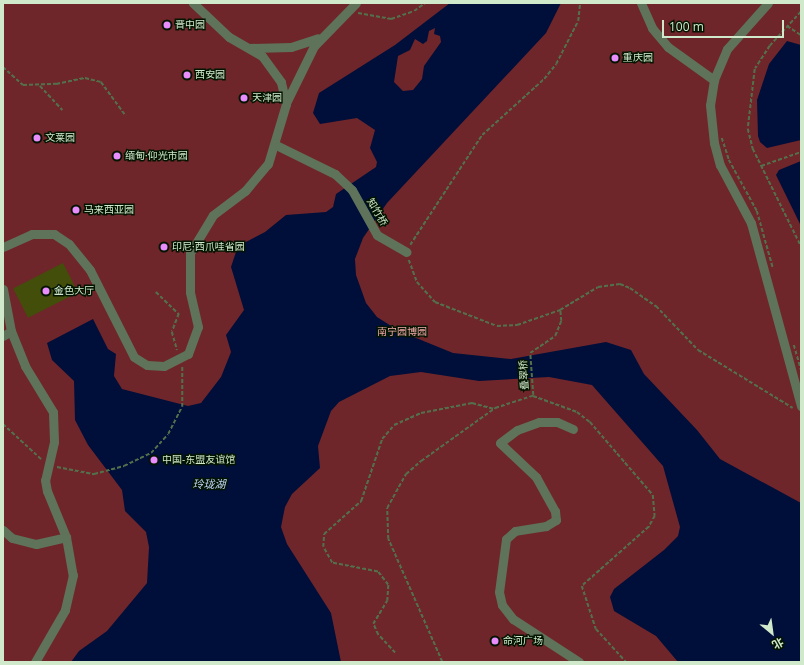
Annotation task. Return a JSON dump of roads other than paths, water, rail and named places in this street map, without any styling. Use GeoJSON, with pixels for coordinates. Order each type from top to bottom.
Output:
{"type":"FeatureCollection","features":[{"type":"Feature","properties":{"kind":"street"},"geometry":{"type":"LineString","coordinates":[[193,3],[204,16],[248,48],[262,56],[274,70],[286,104]]}},
{"type":"Feature","properties":{"kind":"street"},"geometry":{"type":"LineString","coordinates":[[3,247],[42,232],[69,244],[101,287],[134,357],[155,366],[180,361],[192,349],[198,327],[188,271],[197,238],[212,216],[255,181],[276,145],[286,104],[298,73],[324,34],[350,11],[356,3]]}},
{"type":"Feature","properties":{"kind":"street"},"geometry":{"type":"LineString","coordinates":[[641,3],[652,28],[668,47],[714,80]]}},
{"type":"Feature","properties":{"kind":"street"},"geometry":{"type":"LineString","coordinates":[[768,3],[736,36],[714,80],[710,105],[714,143],[720,165],[751,222],[798,407]]}},
{"type":"Feature","properties":{"kind":"street"},"geometry":{"type":"LineString","coordinates":[[248,48],[291,47],[324,34]]}},
{"type":"Feature","properties":{"kind":"street","name":"知竹桥"},"geometry":{"type":"LineString","coordinates":[[276,145],[335,174],[352,190],[377,235],[407,252]]}},
{"type":"Feature","properties":{"kind":"street"},"geometry":{"type":"LineString","coordinates":[[3,289],[11,331],[25,366],[53,412],[54,442],[46,491],[66,537],[73,575],[71,593],[57,626],[35,662]]}},
{"type":"Feature","properties":{"kind":"street"},"geometry":{"type":"LineString","coordinates":[[3,336],[11,331]]}},
{"type":"Feature","properties":{"kind":"street"},"geometry":{"type":"LineString","coordinates":[[573,428],[557,422],[539,422],[517,430],[500,443],[536,477],[555,511],[556,520],[546,526],[515,531],[506,538],[499,592],[505,612],[579,662]]}},
{"type":"Feature","properties":{"kind":"street"},"geometry":{"type":"LineString","coordinates":[[4,532],[12,538],[36,544],[66,537]]}},
{"type":"Feature","properties":{"kind":"water","name":"玲珑湖"},"geometry":{"type":"Polygon","coordinates":[[[450,3],[561,3],[546,33],[387,203],[363,238],[355,259],[356,275],[366,303],[377,317],[399,331],[453,353],[511,359],[606,342],[631,350],[644,374],[697,430],[720,459],[801,503],[801,662],[678,662],[656,636],[614,611],[610,597],[614,589],[664,550],[678,536],[680,527],[663,466],[592,385],[549,377],[479,381],[421,372],[390,376],[339,402],[331,411],[318,446],[320,468],[292,494],[285,507],[281,527],[287,544],[331,613],[341,662],[71,662],[79,651],[107,631],[147,583],[149,547],[146,532],[125,511],[122,490],[88,445],[75,420],[74,381],[52,360],[47,343],[93,319],[108,349],[116,354],[114,376],[122,389],[188,406],[201,403],[221,377],[231,352],[226,335],[244,310],[231,267],[238,246],[265,232],[286,215],[326,212],[333,207],[336,194],[376,167],[377,162],[370,148],[375,130],[357,118],[320,124],[313,113],[319,93],[395,45],[450,3]],[[435,28],[429,31],[427,41],[423,44],[415,39],[410,50],[398,56],[394,82],[403,91],[413,90],[422,79],[424,66],[441,42],[440,36],[434,34],[435,28]]]}},
{"type":"Feature","properties":{"kind":"water"},"geometry":{"type":"Polygon","coordinates":[[[787,41],[801,45],[801,140],[767,148],[760,142],[758,136],[757,100],[769,64],[787,41]]]}},
{"type":"Feature","properties":{"kind":"water"},"geometry":{"type":"Polygon","coordinates":[[[801,161],[801,226],[776,175],[779,170],[801,161]]]}},
{"type":"Feature","properties":{"kind":"place","name":"晋中园"},"geometry":{"type":"Point","coordinates":[167,25]}},
{"type":"Feature","properties":{"kind":"place","name":"重庆园"},"geometry":{"type":"Point","coordinates":[615,58]}},
{"type":"Feature","properties":{"kind":"place","name":"西安园"},"geometry":{"type":"Point","coordinates":[187,75]}},
{"type":"Feature","properties":{"kind":"place","name":"天津园"},"geometry":{"type":"Point","coordinates":[244,98]}},
{"type":"Feature","properties":{"kind":"place","name":"文莱园"},"geometry":{"type":"Point","coordinates":[37,138]}},
{"type":"Feature","properties":{"kind":"place","name":"缅甸·仰光市园"},"geometry":{"type":"Point","coordinates":[117,156]}},
{"type":"Feature","properties":{"kind":"place","name":"马来西亚园"},"geometry":{"type":"Point","coordinates":[76,210]}},
{"type":"Feature","properties":{"kind":"place","name":"印尼·西爪哇省园"},"geometry":{"type":"Point","coordinates":[164,247]}},
{"type":"Feature","properties":{"kind":"place","name":"金色大厅"},"geometry":{"type":"Point","coordinates":[46,291]}},
{"type":"Feature","properties":{"kind":"place","name":"中国-东盟友谊馆"},"geometry":{"type":"Point","coordinates":[154,460]}},
{"type":"Feature","properties":{"kind":"place","name":"命河广场"},"geometry":{"type":"Point","coordinates":[495,641]}},
{"type":"Feature","properties":{"kind":"park label","name":"南宁园博园"},"geometry":{"type":"Point","coordinates":[402,332]}}]}
